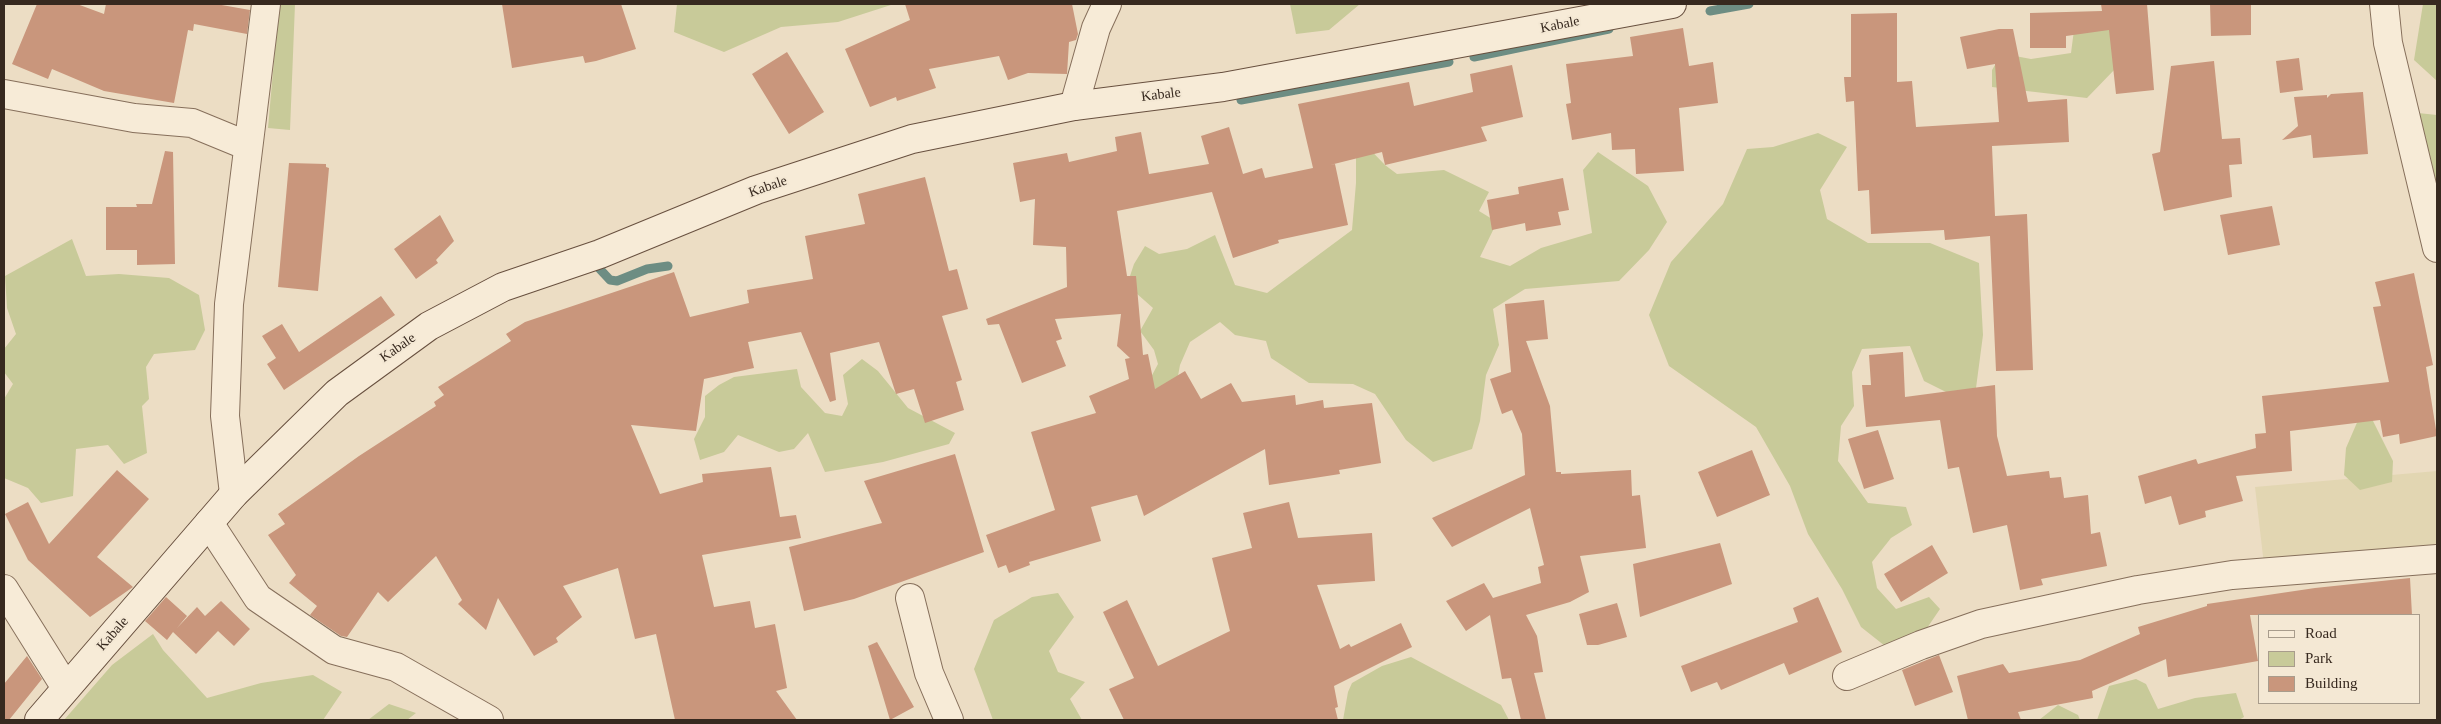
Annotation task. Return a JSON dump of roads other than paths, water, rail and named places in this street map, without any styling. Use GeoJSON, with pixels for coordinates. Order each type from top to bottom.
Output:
{"type":"FeatureCollection","features":[{"type":"Feature","properties":{"kind":"street"},"geometry":{"type":"LineString","coordinates":[[234,494],[225,416],[229,304],[266,4]]}},
{"type":"Feature","properties":{"kind":"street"},"geometry":{"type":"LineString","coordinates":[[1074,106],[1096,28],[1107,4]]}},
{"type":"Feature","properties":{"kind":"street","name":"Kabale"},"geometry":{"type":"LineString","coordinates":[[39,720],[234,494],[337,393],[429,326],[503,288],[600,254],[756,190],[912,138],[1074,106],[1223,87],[1672,4]]}},
{"type":"Feature","properties":{"kind":"street"},"geometry":{"type":"LineString","coordinates":[[2384,4],[2388,44],[2437,248]]}},
{"type":"Feature","properties":{"kind":"street"},"geometry":{"type":"LineString","coordinates":[[4,94],[134,118],[192,123],[248,146]]}},
{"type":"Feature","properties":{"kind":"street"},"geometry":{"type":"LineString","coordinates":[[209,523],[258,598],[334,650],[396,668],[489,720]]}},
{"type":"Feature","properties":{"kind":"street"},"geometry":{"type":"LineString","coordinates":[[1847,676],[1922,645],[1981,624],[2138,590],[2232,575],[2437,559]]}},
{"type":"Feature","properties":{"kind":"street"},"geometry":{"type":"LineString","coordinates":[[4,589],[66,688]]}},
{"type":"Feature","properties":{"kind":"street"},"geometry":{"type":"LineString","coordinates":[[910,598],[929,673],[949,720]]}},
{"type":"Feature","properties":{"kind":"waterway"},"geometry":{"type":"LineString","coordinates":[[1710,11],[1749,4]]}},
{"type":"Feature","properties":{"kind":"waterway"},"geometry":{"type":"LineString","coordinates":[[1474,57],[1609,29]]}},
{"type":"Feature","properties":{"kind":"waterway"},"geometry":{"type":"LineString","coordinates":[[1241,100],[1449,62]]}},
{"type":"Feature","properties":{"kind":"waterway"},"geometry":{"type":"LineString","coordinates":[[596,265],[610,280],[617,281],[647,269],[668,266]]}}]}
